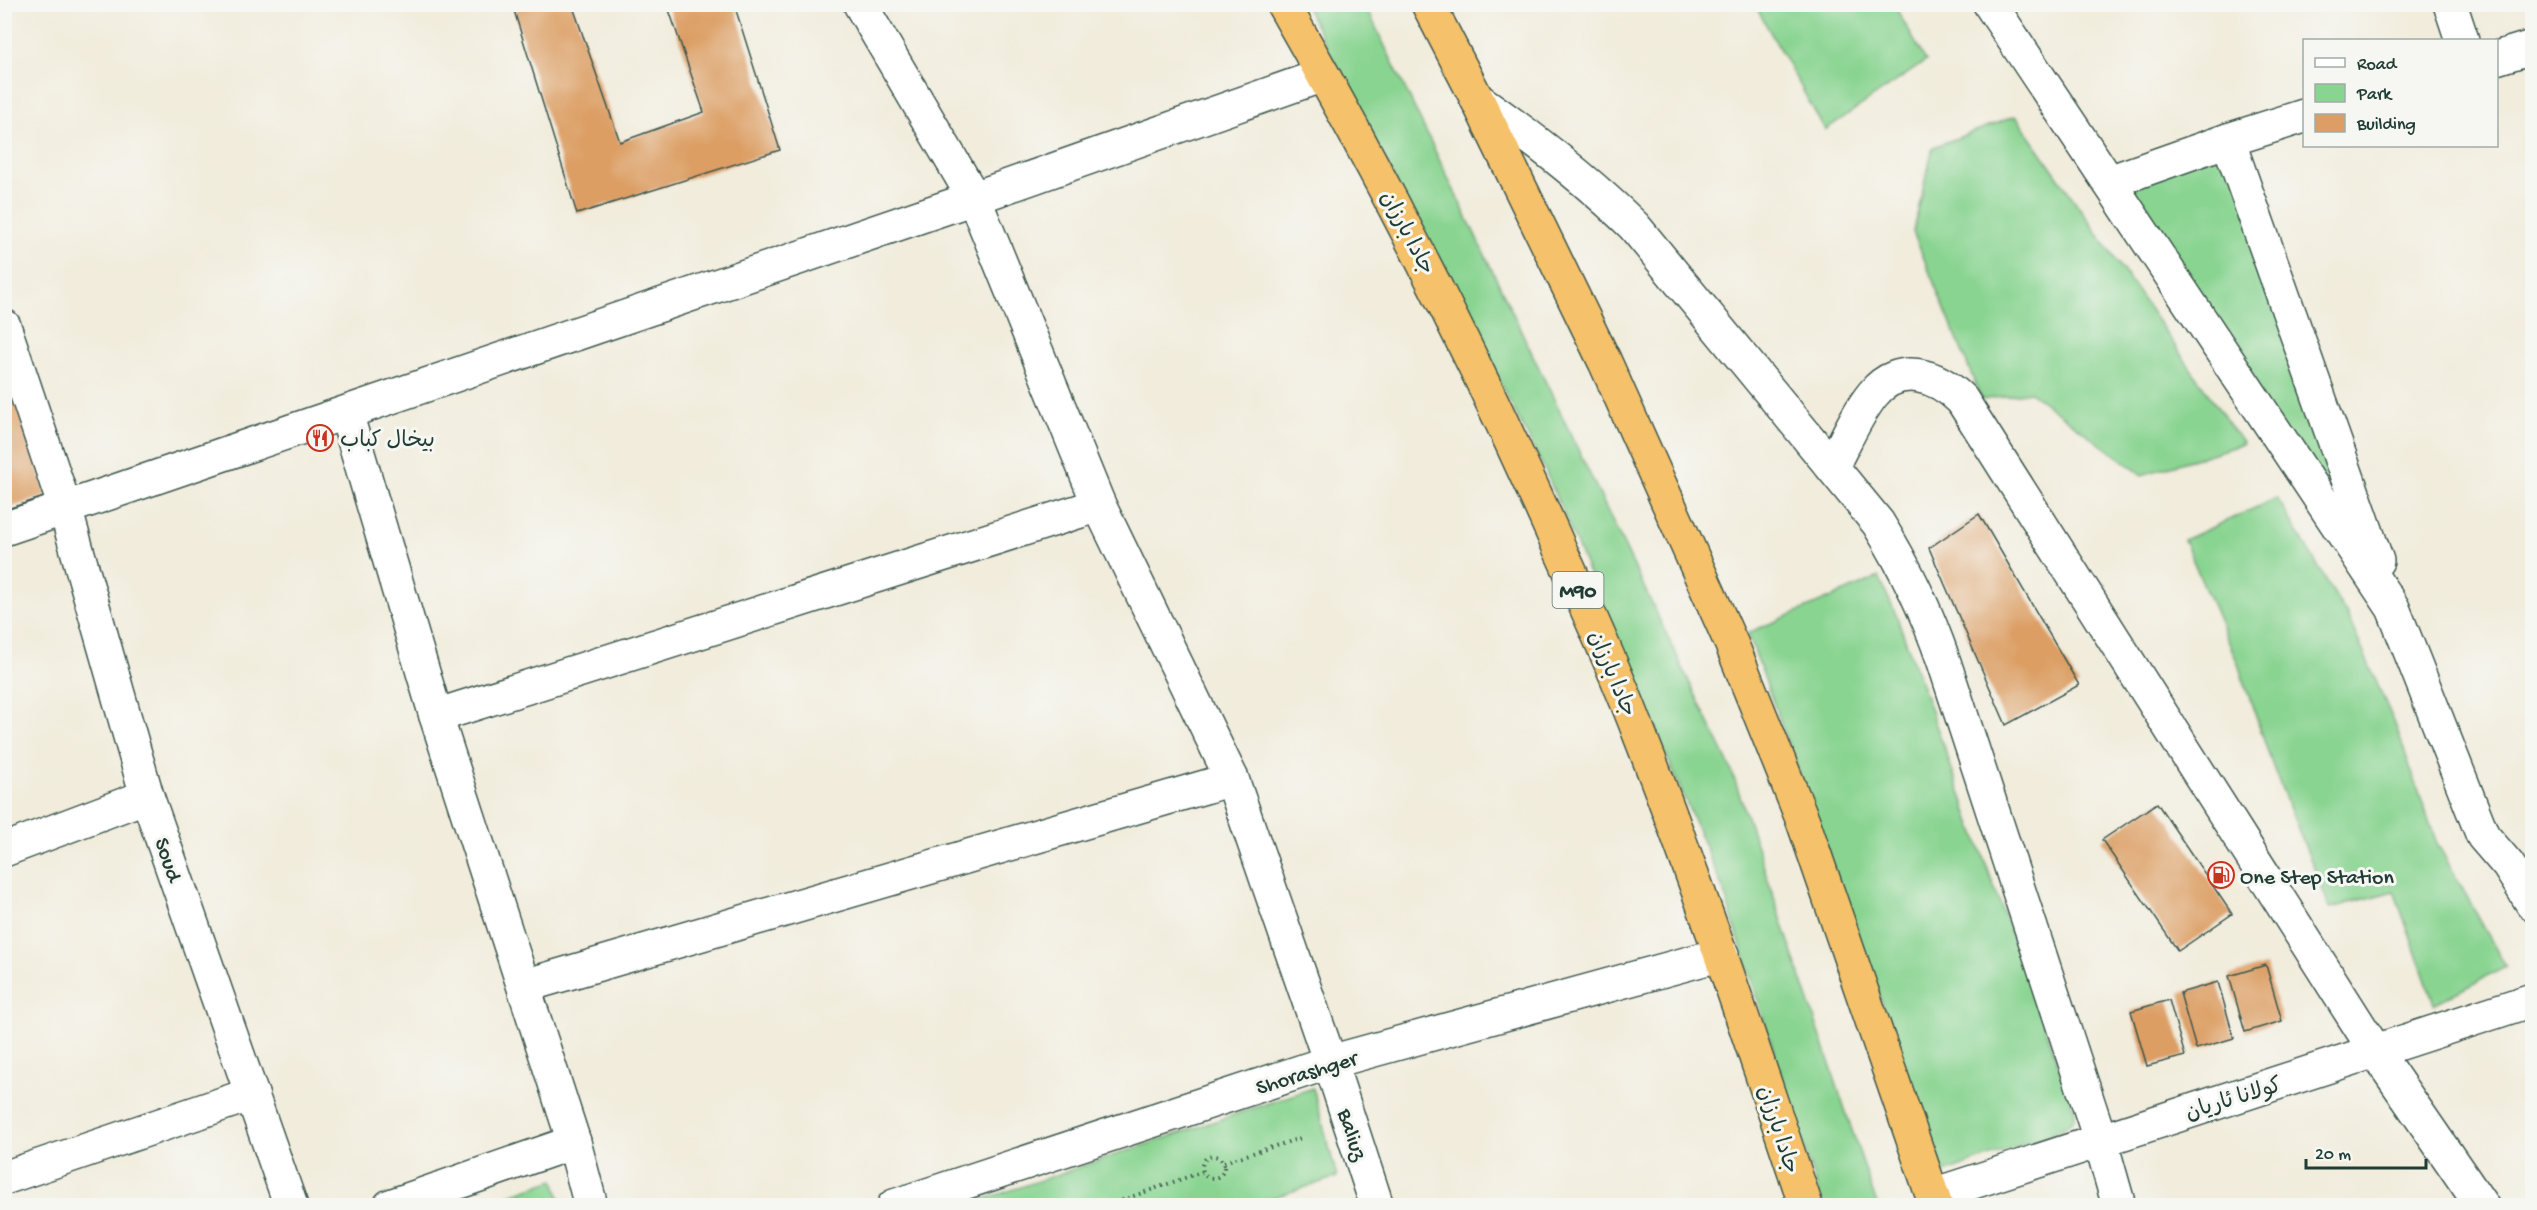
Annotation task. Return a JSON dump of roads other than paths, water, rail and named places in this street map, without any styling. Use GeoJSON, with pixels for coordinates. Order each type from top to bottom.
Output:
{"type":"FeatureCollection","features":[{"type":"Feature","properties":{"kind":"highway","name":"جادا بارزان"},"geometry":{"type":"LineString","coordinates":[[1283,4],[1434,280],[1509,435],[1638,729],[1722,954],[1806,1206]]}},
{"type":"Feature","properties":{"kind":"highway"},"geometry":{"type":"LineString","coordinates":[[1428,4],[1477,99],[1605,362],[1732,645],[1803,820],[1935,1200]]}},
{"type":"Feature","properties":{"kind":"street","name":"Baliuz"},"geometry":{"type":"LineString","coordinates":[[860,4],[974,198],[1099,505],[1232,779],[1330,1062],[1369,1204]]}},
{"type":"Feature","properties":{"kind":"street"},"geometry":{"type":"LineString","coordinates":[[1990,4],[2393,608]]}},
{"type":"Feature","properties":{"kind":"street"},"geometry":{"type":"LineString","coordinates":[[2450,4],[2462,39]]}},
{"type":"Feature","properties":{"kind":"street"},"geometry":{"type":"LineString","coordinates":[[2498,57],[2532,47]]}},
{"type":"Feature","properties":{"kind":"street"},"geometry":{"type":"LineString","coordinates":[[4,529],[974,198],[1323,75]]}},
{"type":"Feature","properties":{"kind":"street"},"geometry":{"type":"LineString","coordinates":[[1477,99],[1565,164],[1597,190],[1634,226],[1878,523],[1898,556],[1931,625],[2100,1139],[2119,1206]]}},
{"type":"Feature","properties":{"kind":"street"},"geometry":{"type":"LineString","coordinates":[[2109,182],[2303,116]]}},
{"type":"Feature","properties":{"kind":"street"},"geometry":{"type":"LineString","coordinates":[[2228,140],[2393,608],[2483,836],[2520,860],[2532,903]]}},
{"type":"Feature","properties":{"kind":"street","name":"Soud"},"geometry":{"type":"LineString","coordinates":[[4,326],[65,508],[147,796],[291,1206]]}},
{"type":"Feature","properties":{"kind":"street"},"geometry":{"type":"LineString","coordinates":[[1832,466],[1864,408],[1875,392],[1891,380],[1910,375],[1930,377],[1948,386],[1962,400],[2376,1052],[2482,1206]]}},
{"type":"Feature","properties":{"kind":"street"},"geometry":{"type":"LineString","coordinates":[[346,413],[436,716],[574,1142],[591,1206]]}},
{"type":"Feature","properties":{"kind":"street"},"geometry":{"type":"LineString","coordinates":[[436,716],[1099,505]]}},
{"type":"Feature","properties":{"kind":"street"},"geometry":{"type":"LineString","coordinates":[[524,986],[1232,779]]}},
{"type":"Feature","properties":{"kind":"street"},"geometry":{"type":"LineString","coordinates":[[4,850],[147,796]]}},
{"type":"Feature","properties":{"kind":"street","name":"Shorashger"},"geometry":{"type":"LineString","coordinates":[[894,1206],[1330,1062],[1722,954]]}},
{"type":"Feature","properties":{"kind":"street","name":"كولانا ئاريان"},"geometry":{"type":"LineString","coordinates":[[1935,1200],[2100,1139],[2532,1000]]}},
{"type":"Feature","properties":{"kind":"street"},"geometry":{"type":"LineString","coordinates":[[4,1178],[252,1094]]}},
{"type":"Feature","properties":{"kind":"street"},"geometry":{"type":"LineString","coordinates":[[390,1206],[574,1142]]}},
{"type":"Feature","properties":{"kind":"place","name":"بيخال كباب"},"geometry":{"type":"Point","coordinates":[320,438]}},
{"type":"Feature","properties":{"kind":"place","name":"One Step Station"},"geometry":{"type":"Point","coordinates":[2221,875]}}]}
